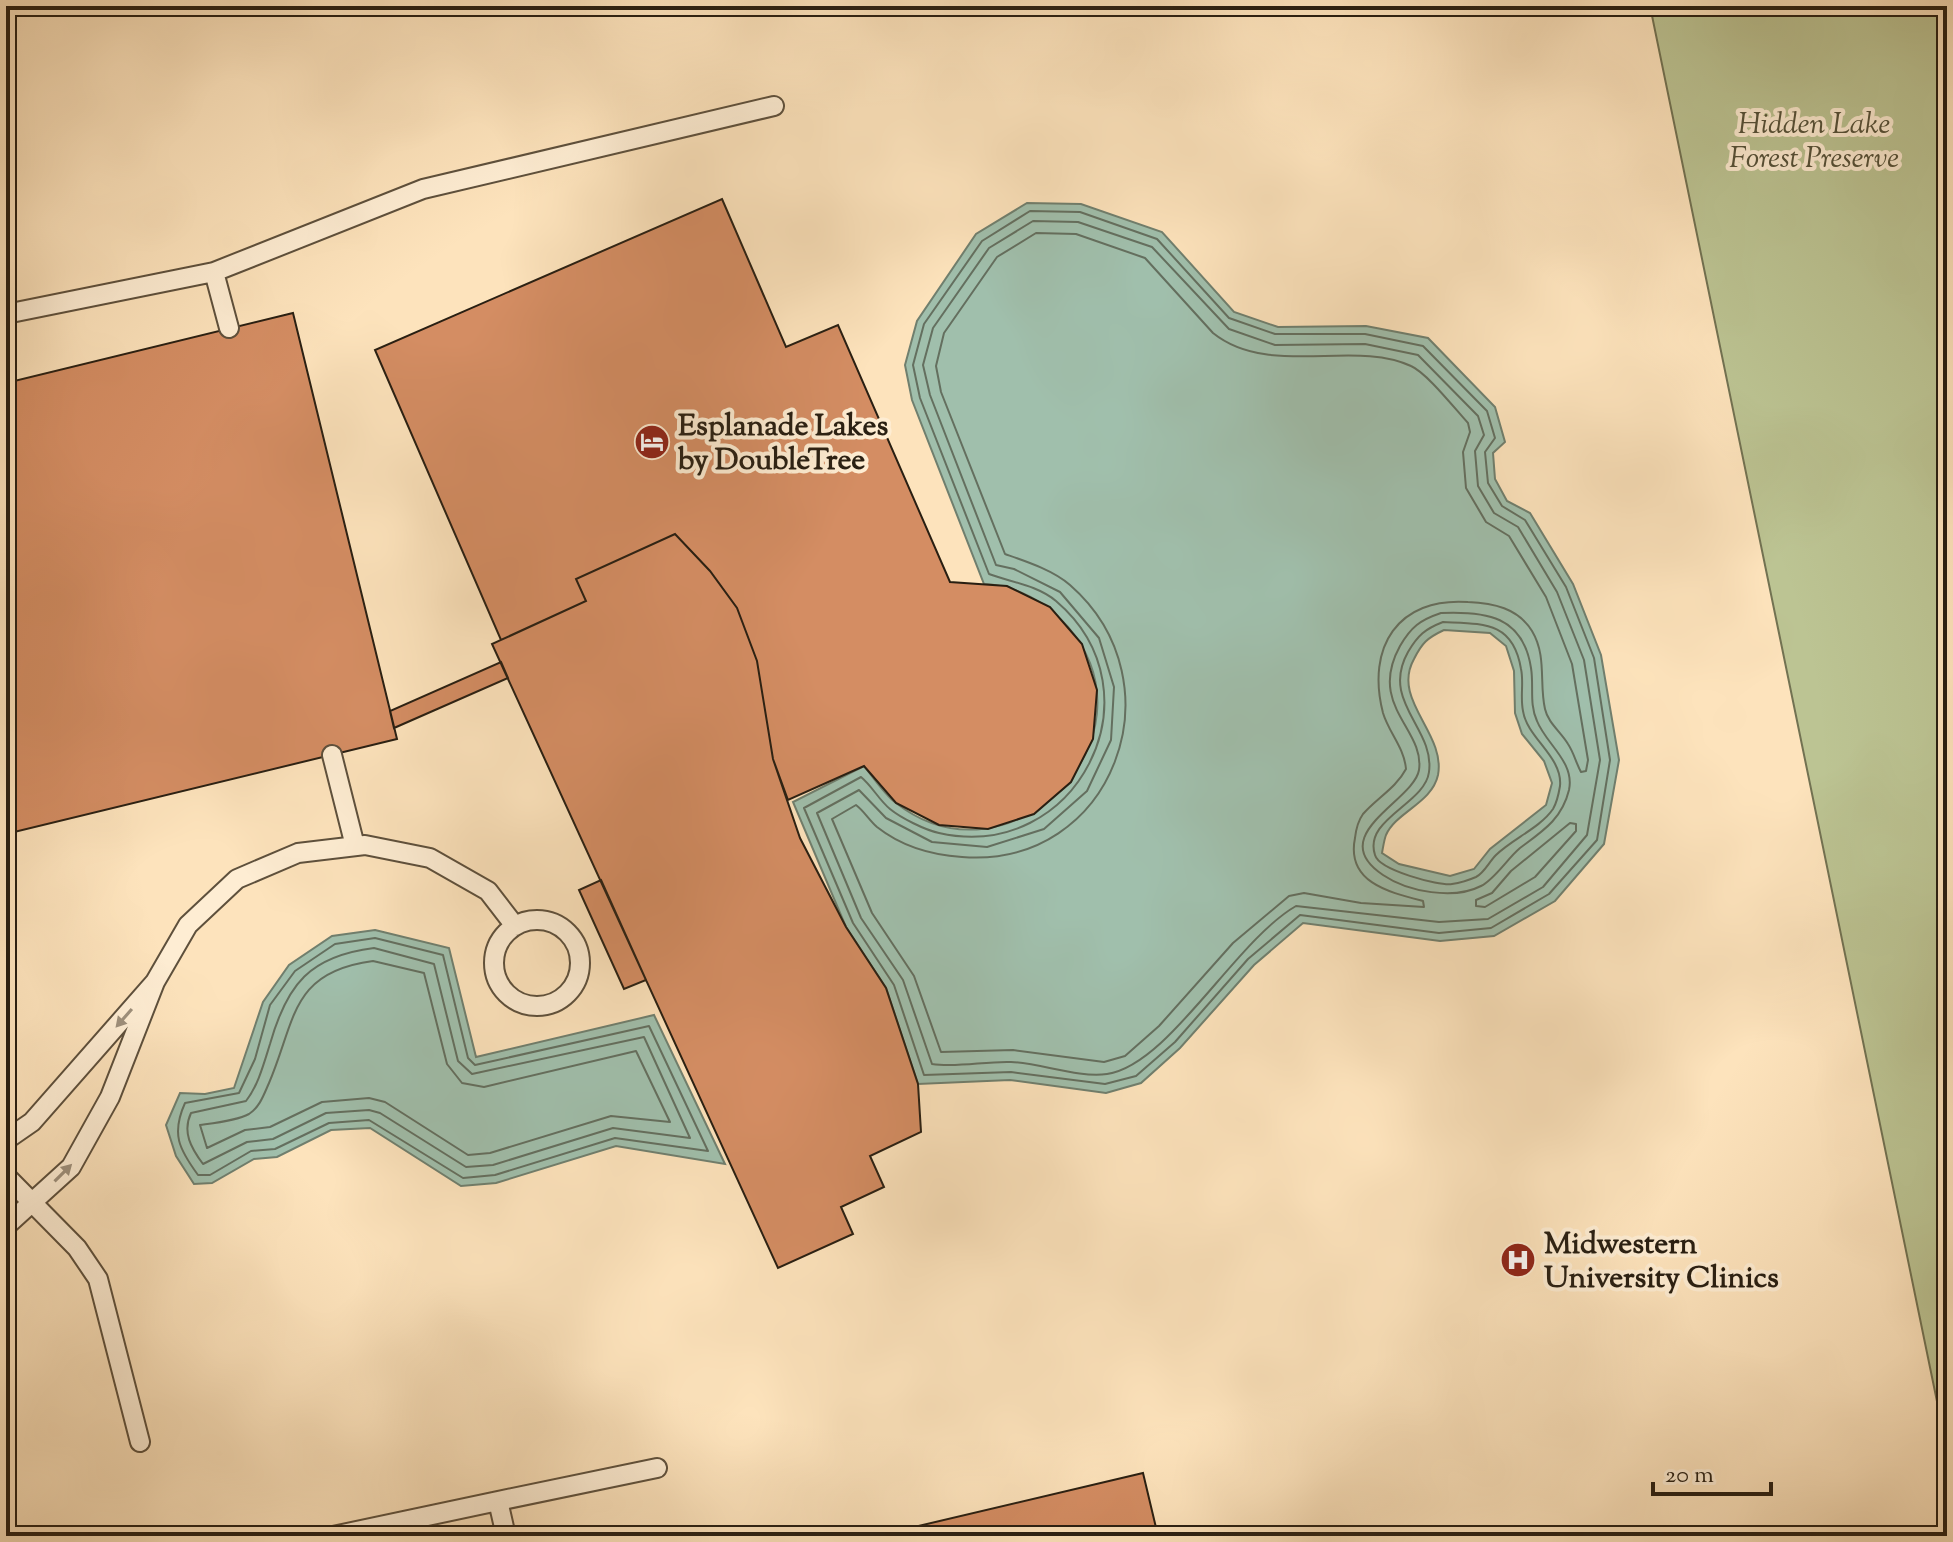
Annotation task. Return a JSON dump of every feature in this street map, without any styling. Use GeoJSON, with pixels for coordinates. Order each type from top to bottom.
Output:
{"type":"FeatureCollection","features":[{"type":"Feature","properties":{"kind":"lane"},"geometry":{"type":"LineString","coordinates":[[6,314],[214,272],[423,189],[774,106]]}},
{"type":"Feature","properties":{"kind":"lane"},"geometry":{"type":"LineString","coordinates":[[214,272],[229,328]]}},
{"type":"Feature","properties":{"kind":"lane"},"geometry":{"type":"LineString","coordinates":[[332,755],[355,846]]}},
{"type":"Feature","properties":{"kind":"lane"},"geometry":{"type":"LineString","coordinates":[[6,1226],[71,1167],[110,1097],[155,982],[188,925],[237,879],[298,853],[365,845],[430,858],[488,891],[515,926]]}},
{"type":"Feature","properties":{"kind":"lane"},"geometry":{"type":"LineString","coordinates":[[531,919],[549,921],[564,929],[575,941],[581,957],[579,974],[572,990],[559,1001],[543,1006],[526,1006],[510,998],[499,985],[494,969],[494,952],[502,936],[515,926],[531,919]]}},
{"type":"Feature","properties":{"kind":"lane"},"geometry":{"type":"LineString","coordinates":[[6,1140],[32,1122],[155,982]]}},
{"type":"Feature","properties":{"kind":"lane"},"geometry":{"type":"LineString","coordinates":[[6,1176],[77,1248],[98,1279],[140,1442]]}},
{"type":"Feature","properties":{"kind":"lane"},"geometry":{"type":"LineString","coordinates":[[333,1536],[657,1468]]}},
{"type":"Feature","properties":{"kind":"lane"},"geometry":{"type":"LineString","coordinates":[[498,1501],[506,1536]]}},
{"type":"Feature","properties":{"kind":"green space","name":"Hidden Lake Forest Preserve"},"geometry":{"type":"Polygon","coordinates":[[[1650,6],[1947,6],[1947,1450],[1650,6]]]}},
{"type":"Feature","properties":{"kind":"water"},"geometry":{"type":"Polygon","coordinates":[[[1027,203],[1081,204],[1162,232],[1234,312],[1278,327],[1366,326],[1428,338],[1495,407],[1505,442],[1493,453],[1495,479],[1507,501],[1530,513],[1573,584],[1601,655],[1619,760],[1604,844],[1555,901],[1494,936],[1440,941],[1303,923],[1254,965],[1180,1048],[1141,1083],[1106,1093],[1010,1080],[918,1084],[886,988],[846,927],[793,802],[864,766],[896,803],[940,826],[984,829],[1025,816],[1060,790],[1085,755],[1097,714],[1092,670],[1068,627],[1030,596],[984,584],[912,400],[905,365],[917,321],[976,234],[1027,203]],[[1444,630],[1426,642],[1414,659],[1409,674],[1409,689],[1434,745],[1438,775],[1429,793],[1386,835],[1382,853],[1399,864],[1450,876],[1474,869],[1490,849],[1546,805],[1552,783],[1544,761],[1522,734],[1515,713],[1514,671],[1506,646],[1490,633],[1444,630]]]}},
{"type":"Feature","properties":{"kind":"water"},"geometry":{"type":"Polygon","coordinates":[[[375,930],[449,948],[476,1057],[654,1015],[725,1164],[616,1146],[496,1183],[461,1186],[370,1128],[331,1130],[277,1157],[254,1159],[212,1183],[194,1184],[176,1156],[166,1125],[180,1093],[205,1094],[234,1088],[263,1002],[289,965],[332,936],[375,930]]]}},
{"type":"Feature","properties":{"kind":"building","name":"Esplanade Lakes by DoubleTree"},"geometry":{"type":"Polygon","coordinates":[[[722,199],[786,347],[838,325],[950,582],[1007,586],[1050,607],[1082,644],[1097,690],[1093,739],[1071,782],[1034,814],[988,829],[939,825],[896,803],[864,766],[788,800],[773,759],[757,661],[737,608],[710,571],[675,534],[576,579],[586,601],[501,640],[375,350],[722,199]]]}},
{"type":"Feature","properties":{"kind":"building"},"geometry":{"type":"Polygon","coordinates":[[[293,313],[397,739],[6,834],[6,383],[293,313]]]}},
{"type":"Feature","properties":{"kind":"building","name":"Esplanade Lakes by DoubleTree"},"geometry":{"type":"Polygon","coordinates":[[[675,534],[710,571],[737,608],[757,661],[773,759],[800,838],[846,927],[886,988],[918,1084],[921,1132],[870,1156],[884,1187],[841,1207],[853,1234],[778,1268],[492,644],[586,601],[576,579],[675,534]]]}},
{"type":"Feature","properties":{"kind":"building"},"geometry":{"type":"Polygon","coordinates":[[[501,662],[508,678],[394,728],[390,711],[501,662]]]}},
{"type":"Feature","properties":{"kind":"building"},"geometry":{"type":"Polygon","coordinates":[[[601,880],[646,980],[624,989],[579,890],[601,880]]]}},
{"type":"Feature","properties":{"kind":"building"},"geometry":{"type":"Polygon","coordinates":[[[1143,1473],[1158,1536],[876,1536],[1143,1473]]]}},
{"type":"Feature","properties":{"kind":"place","name":"Esplanade Lakes by DoubleTree"},"geometry":{"type":"Point","coordinates":[652,442]}},
{"type":"Feature","properties":{"kind":"place","name":"Midwestern University Clinics"},"geometry":{"type":"Point","coordinates":[1518,1260]}}]}
